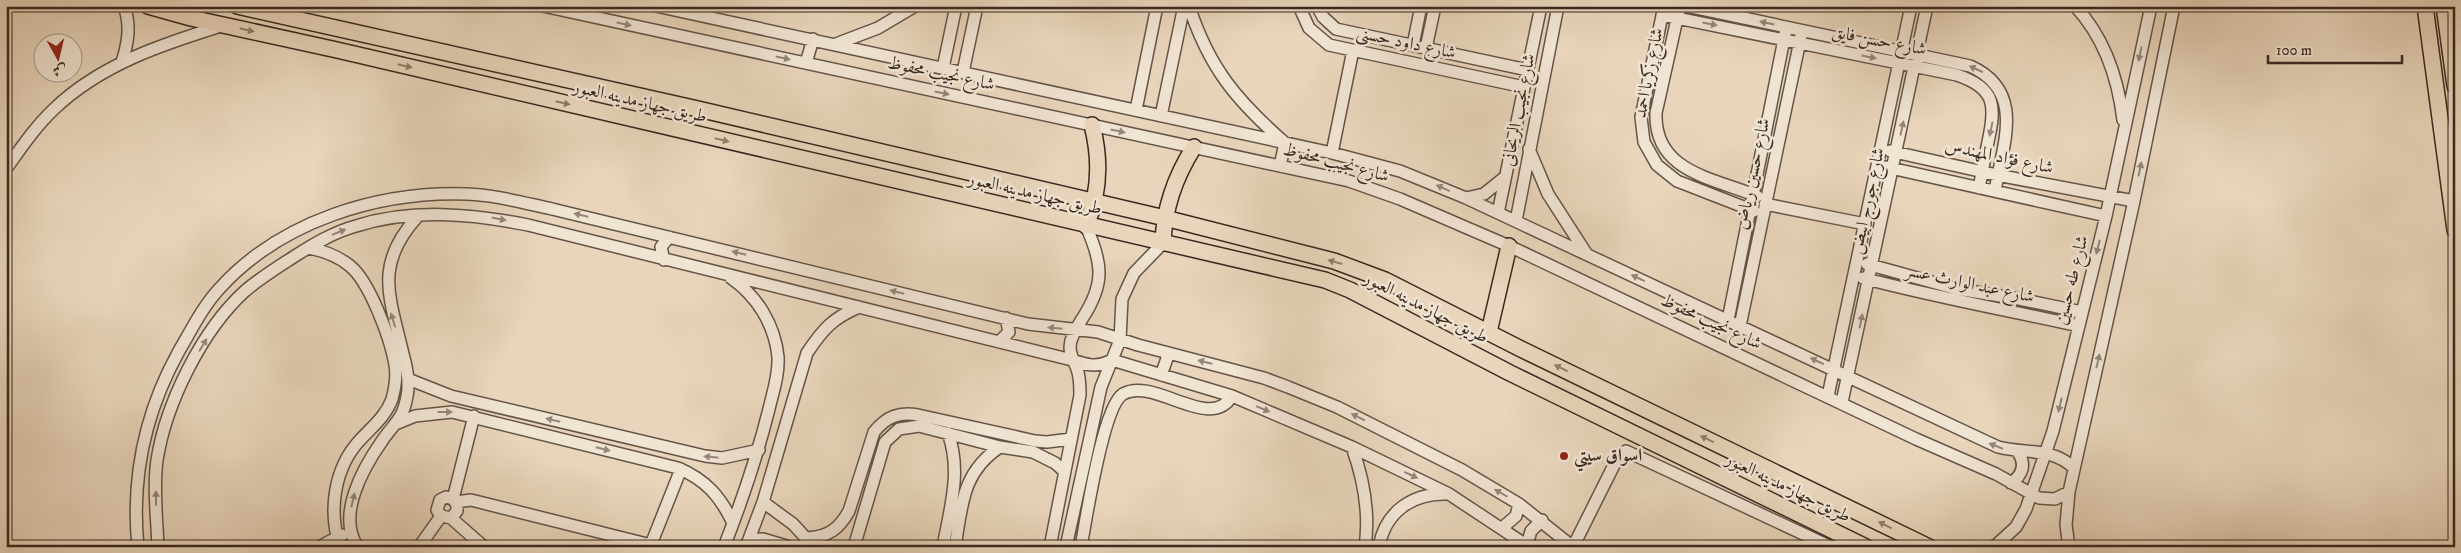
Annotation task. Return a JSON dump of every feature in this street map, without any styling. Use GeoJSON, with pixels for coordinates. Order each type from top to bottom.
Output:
{"type":"FeatureCollection","features":[{"type":"Feature","properties":{"kind":"main road","name":"طريق جهاز مدينه العبور"},"geometry":{"type":"LineString","coordinates":[[148,6],[1086,226],[1325,280],[1350,290],[1510,372],[1866,547]]}},
{"type":"Feature","properties":{"kind":"main road","name":"طريق جهاز مدينه العبور"},"geometry":{"type":"LineString","coordinates":[[237,6],[342,31],[698,109],[1165,218],[1359,269],[1929,547]]}},
{"type":"Feature","properties":{"kind":"main road"},"geometry":{"type":"LineString","coordinates":[[2425,6],[2455,230]]}},
{"type":"Feature","properties":{"kind":"main road"},"geometry":{"type":"LineString","coordinates":[[2444,6],[2455,86]]}},
{"type":"Feature","properties":{"kind":"main road"},"geometry":{"type":"LineString","coordinates":[[337,50],[342,31]]}},
{"type":"Feature","properties":{"kind":"main road"},"geometry":{"type":"LineString","coordinates":[[693,133],[698,109]]}},
{"type":"Feature","properties":{"kind":"main road"},"geometry":{"type":"LineString","coordinates":[[1086,226],[1094,202],[1098,157],[1092,125]]}},
{"type":"Feature","properties":{"kind":"main road"},"geometry":{"type":"LineString","coordinates":[[1163,243],[1165,218],[1178,176],[1194,147]]}},
{"type":"Feature","properties":{"kind":"main road"},"geometry":{"type":"LineString","coordinates":[[1489,332],[1510,246]]}},
{"type":"Feature","properties":{"kind":"main road"},"geometry":{"type":"LineString","coordinates":[[1510,372],[1521,349]]}},
{"type":"Feature","properties":{"kind":"main road"},"geometry":{"type":"LineString","coordinates":[[1833,530],[1845,506]]}},
{"type":"Feature","properties":{"kind":"street"},"geometry":{"type":"LineString","coordinates":[[122,62],[128,30],[124,6]]}},
{"type":"Feature","properties":{"kind":"street","name":"شارع نجيب محفوظ"},"geometry":{"type":"LineString","coordinates":[[542,6],[1349,182],[1400,199],[1510,246],[1842,402],[2011,483],[2032,495],[2039,498],[2054,499],[2068,492]]}},
{"type":"Feature","properties":{"kind":"street","name":"شارع نجيب محفوظ"},"geometry":{"type":"LineString","coordinates":[[656,6],[1332,153],[1400,171],[1516,221],[1998,447],[2018,452],[2046,452],[2057,455],[2074,468]]}},
{"type":"Feature","properties":{"kind":"street"},"geometry":{"type":"LineString","coordinates":[[834,44],[878,28],[915,6]]}},
{"type":"Feature","properties":{"kind":"street"},"geometry":{"type":"LineString","coordinates":[[944,68],[956,6]]}},
{"type":"Feature","properties":{"kind":"street"},"geometry":{"type":"LineString","coordinates":[[962,72],[977,6]]}},
{"type":"Feature","properties":{"kind":"street"},"geometry":{"type":"LineString","coordinates":[[1136,110],[1157,6]]}},
{"type":"Feature","properties":{"kind":"street"},"geometry":{"type":"LineString","coordinates":[[1161,116],[1184,6]]}},
{"type":"Feature","properties":{"kind":"street"},"geometry":{"type":"LineString","coordinates":[[1189,6],[1198,32],[1214,65],[1235,95],[1285,143],[1280,166]]}},
{"type":"Feature","properties":{"kind":"street","name":"شارع داود حسنى"},"geometry":{"type":"LineString","coordinates":[[1299,6],[1309,28],[1318,38],[1329,45],[1524,87]]}},
{"type":"Feature","properties":{"kind":"street","name":"شارع داود حسنى"},"geometry":{"type":"LineString","coordinates":[[1317,6],[1323,18],[1336,29],[1528,70]]}},
{"type":"Feature","properties":{"kind":"street"},"geometry":{"type":"LineString","coordinates":[[1413,45],[1421,6]]}},
{"type":"Feature","properties":{"kind":"street"},"geometry":{"type":"LineString","coordinates":[[1426,48],[1435,6]]}},
{"type":"Feature","properties":{"kind":"street","name":"شارع نجيب الريحانى"},"geometry":{"type":"LineString","coordinates":[[1498,213],[1541,6]]}},
{"type":"Feature","properties":{"kind":"street","name":"شارع نجيب الريحانى"},"geometry":{"type":"LineString","coordinates":[[1516,221],[1558,6]]}},
{"type":"Feature","properties":{"kind":"street","name":"شارع حسن فايق"},"geometry":{"type":"LineString","coordinates":[[1687,6],[1802,30],[1900,57]]}},
{"type":"Feature","properties":{"kind":"street","name":"شارع جورج ابيض"},"geometry":{"type":"LineString","coordinates":[[1828,396],[1911,6]]}},
{"type":"Feature","properties":{"kind":"street","name":"شارع جورج ابيض"},"geometry":{"type":"LineString","coordinates":[[1842,402],[1870,280],[1927,6]]}},
{"type":"Feature","properties":{"kind":"street"},"geometry":{"type":"LineString","coordinates":[[2075,6],[2099,39],[2112,67],[2120,97],[2124,128]]}},
{"type":"Feature","properties":{"kind":"street","name":"شارع طه حسين"},"geometry":{"type":"LineString","coordinates":[[1994,547],[2016,527],[2026,509],[2046,452],[2106,216],[2151,6]]}},
{"type":"Feature","properties":{"kind":"street"},"geometry":{"type":"LineString","coordinates":[[2069,547],[2066,525],[2068,492],[2134,201],[2174,6]]}},
{"type":"Feature","properties":{"kind":"street","name":"شارع حسن فايق"},"geometry":{"type":"LineString","coordinates":[[1663,10],[1799,42],[1916,60],[1970,66],[1984,72],[1996,83],[2004,96],[2007,112],[1995,191]]}},
{"type":"Feature","properties":{"kind":"street","name":"شارع زكريا احمد"},"geometry":{"type":"LineString","coordinates":[[1663,10],[1641,117],[1644,142],[1657,165],[1677,181],[1749,209],[1764,206]]}},
{"type":"Feature","properties":{"kind":"street","name":"شارع زكريا احمد"},"geometry":{"type":"LineString","coordinates":[[1678,12],[1656,113],[1658,140],[1665,152],[1680,165],[1752,194],[1764,206]]}},
{"type":"Feature","properties":{"kind":"street"},"geometry":{"type":"LineString","coordinates":[[6,169],[29,136],[54,109],[84,85],[122,62],[226,25]]}},
{"type":"Feature","properties":{"kind":"street","name":"شارع حسين رياض"},"geometry":{"type":"LineString","coordinates":[[1728,320],[1786,27]]}},
{"type":"Feature","properties":{"kind":"street","name":"شارع حسين رياض"},"geometry":{"type":"LineString","coordinates":[[1740,326],[1802,30]]}},
{"type":"Feature","properties":{"kind":"street"},"geometry":{"type":"LineString","coordinates":[[1366,53],[1369,36]]}},
{"type":"Feature","properties":{"kind":"street"},"geometry":{"type":"LineString","coordinates":[[806,63],[812,39]]}},
{"type":"Feature","properties":{"kind":"street"},"geometry":{"type":"LineString","coordinates":[[1332,153],[1353,50]]}},
{"type":"Feature","properties":{"kind":"street","name":"شارع حسن فايق"},"geometry":{"type":"LineString","coordinates":[[1916,60],[1971,79],[1982,88],[1990,100],[1994,114],[1979,188]]}},
{"type":"Feature","properties":{"kind":"street"},"geometry":{"type":"LineString","coordinates":[[1529,149],[1556,208],[1587,254]]}},
{"type":"Feature","properties":{"kind":"street","name":"شارع فؤاد المهندس"},"geometry":{"type":"LineString","coordinates":[[1881,149],[1982,172],[2134,201]]}},
{"type":"Feature","properties":{"kind":"street","name":"شارع فؤاد المهندس"},"geometry":{"type":"LineString","coordinates":[[1877,165],[2106,216]]}},
{"type":"Feature","properties":{"kind":"street"},"geometry":{"type":"LineString","coordinates":[[1466,198],[1484,194],[1506,176]]}},
{"type":"Feature","properties":{"kind":"street"},"geometry":{"type":"LineString","coordinates":[[138,547],[136,483],[151,411],[158,392],[179,352],[211,298],[232,276],[267,247],[308,225],[352,208],[411,196],[442,194],[496,196],[1044,327],[1098,332],[1120,340],[1264,378],[1337,407],[1462,470],[1542,520],[1573,547],[1618,457],[1626,451],[1830,547]]}},
{"type":"Feature","properties":{"kind":"street"},"geometry":{"type":"LineString","coordinates":[[1764,206],[1865,224]]}},
{"type":"Feature","properties":{"kind":"street"},"geometry":{"type":"LineString","coordinates":[[338,542],[334,520],[336,486],[349,454],[383,417],[396,383],[395,346],[388,298],[389,272],[402,236],[418,216]]}},
{"type":"Feature","properties":{"kind":"street"},"geometry":{"type":"LineString","coordinates":[[158,547],[157,461],[162,432],[175,399],[194,360],[217,323],[246,291],[309,248],[334,234],[357,225],[418,216],[486,217],[528,225],[1095,366],[1112,360],[1232,396],[1352,447],[1449,494],[1528,546],[1531,530],[1542,520]]}},
{"type":"Feature","properties":{"kind":"street"},"geometry":{"type":"LineString","coordinates":[[1050,547],[1080,389],[1077,369],[1072,360],[1071,337],[1092,304],[1098,289],[1100,274],[1099,258],[1086,226]]}},
{"type":"Feature","properties":{"kind":"street"},"geometry":{"type":"LineString","coordinates":[[664,260],[661,247],[669,237]]}},
{"type":"Feature","properties":{"kind":"street"},"geometry":{"type":"LineString","coordinates":[[1066,547],[1101,387],[1120,340],[1120,313],[1127,285],[1142,262],[1163,243]]}},
{"type":"Feature","properties":{"kind":"street"},"geometry":{"type":"LineString","coordinates":[[309,248],[338,258],[362,278],[375,302],[408,379],[408,394],[398,423],[375,451],[357,485],[350,513],[351,530],[357,546]]}},
{"type":"Feature","properties":{"kind":"street","name":"شارع عبد الوارث عسر"},"geometry":{"type":"LineString","coordinates":[[1857,262],[1957,289],[2082,312]]}},
{"type":"Feature","properties":{"kind":"street"},"geometry":{"type":"LineString","coordinates":[[724,547],[759,450],[778,372],[774,339],[769,323],[751,295],[725,274]]}},
{"type":"Feature","properties":{"kind":"street","name":"شارع عبد الوارث عسر"},"geometry":{"type":"LineString","coordinates":[[1854,275],[1954,301],[2000,308],[2079,326]]}},
{"type":"Feature","properties":{"kind":"street"},"geometry":{"type":"LineString","coordinates":[[790,547],[770,540],[748,543],[763,502],[798,378],[807,353],[820,332],[838,316],[859,307]]}},
{"type":"Feature","properties":{"kind":"street"},"geometry":{"type":"LineString","coordinates":[[999,342],[1009,332],[1006,318]]}},
{"type":"Feature","properties":{"kind":"street"},"geometry":{"type":"LineString","coordinates":[[1161,375],[1169,353]]}},
{"type":"Feature","properties":{"kind":"street"},"geometry":{"type":"LineString","coordinates":[[778,372],[798,378]]}},
{"type":"Feature","properties":{"kind":"street"},"geometry":{"type":"LineString","coordinates":[[408,379],[451,396],[705,456],[722,458],[759,450]]}},
{"type":"Feature","properties":{"kind":"street"},"geometry":{"type":"LineString","coordinates":[[1081,547],[1105,427],[1115,401],[1130,391],[1139,391],[1210,410],[1224,406],[1232,396]]}},
{"type":"Feature","properties":{"kind":"street"},"geometry":{"type":"LineString","coordinates":[[398,423],[415,416],[434,412],[452,412],[681,469],[696,476],[711,488],[723,504],[733,523]]}},
{"type":"Feature","properties":{"kind":"street"},"geometry":{"type":"LineString","coordinates":[[763,502],[793,524],[811,543],[819,537],[832,532],[842,523],[849,511],[874,432],[882,422],[893,415],[906,413],[918,415],[1035,441],[1047,442],[1071,439]]}},
{"type":"Feature","properties":{"kind":"street"},"geometry":{"type":"LineString","coordinates":[[418,547],[446,517],[457,511],[454,500],[474,416]]}},
{"type":"Feature","properties":{"kind":"street"},"geometry":{"type":"LineString","coordinates":[[854,547],[882,451],[891,434],[909,426],[948,433],[1000,447],[1033,452],[1055,463],[1064,471]]}},
{"type":"Feature","properties":{"kind":"street"},"geometry":{"type":"LineString","coordinates":[[943,547],[956,477],[956,462],[948,433]]}},
{"type":"Feature","properties":{"kind":"street"},"geometry":{"type":"LineString","coordinates":[[359,441],[375,451]]}},
{"type":"Feature","properties":{"kind":"street"},"geometry":{"type":"LineString","coordinates":[[955,547],[968,481],[976,467],[986,456],[1000,447]]}},
{"type":"Feature","properties":{"kind":"street"},"geometry":{"type":"LineString","coordinates":[[1352,447],[1365,492],[1367,523],[1365,547]]}},
{"type":"Feature","properties":{"kind":"street"},"geometry":{"type":"LineString","coordinates":[[2011,483],[2018,477],[2022,469],[2022,460],[2018,452]]}},
{"type":"Feature","properties":{"kind":"street"},"geometry":{"type":"LineString","coordinates":[[484,547],[437,510],[438,503],[446,497],[454,500],[479,502],[651,546],[681,469]]}},
{"type":"Feature","properties":{"kind":"street"},"geometry":{"type":"LineString","coordinates":[[1379,547],[1382,532],[1398,510],[1421,496],[1449,494]]}},
{"type":"Feature","properties":{"kind":"street"},"geometry":{"type":"LineString","coordinates":[[1502,528],[1516,516],[1518,504]]}},
{"type":"Feature","properties":{"kind":"street"},"geometry":{"type":"LineString","coordinates":[[319,547],[338,542],[351,530]]}},
{"type":"Feature","properties":{"kind":"place","name":"اسواق سيتي"},"geometry":{"type":"Point","coordinates":[1564,456]}}]}
